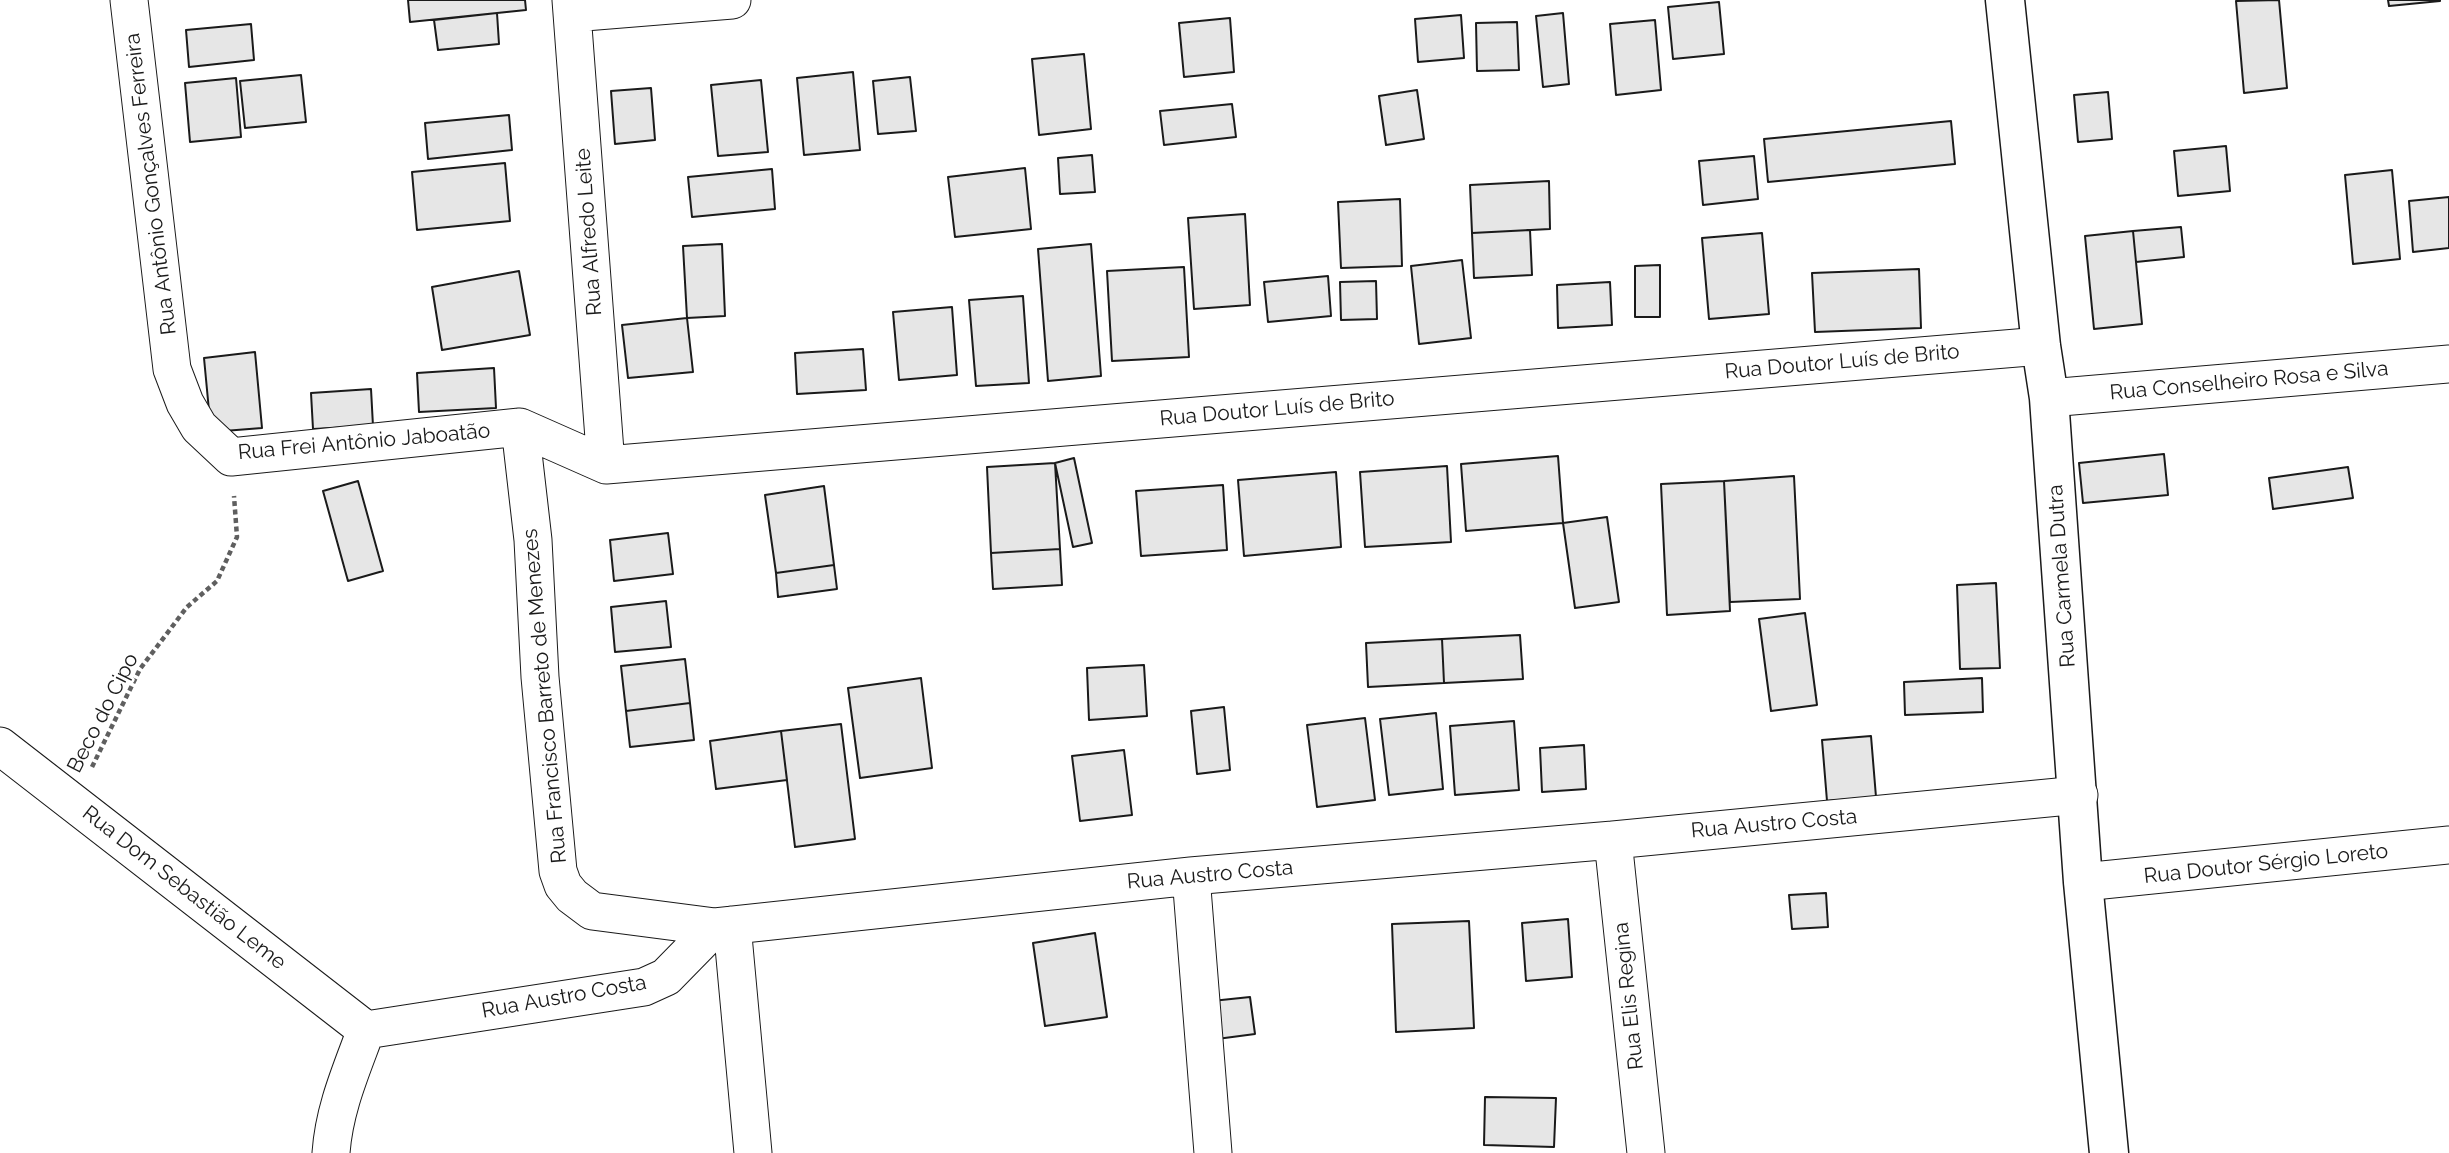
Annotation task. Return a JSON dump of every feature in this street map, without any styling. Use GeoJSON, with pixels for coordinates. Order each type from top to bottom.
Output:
{"type":"FeatureCollection","features":[{"type":"Feature","properties":{"kind":"street","name":"Rua Antônio Gonçalves Ferreira"},"geometry":{"type":"LineString","coordinates":[[129,0],[172,369]]}},
{"type":"Feature","properties":{"kind":"street"},"geometry":{"type":"LineString","coordinates":[[571,7],[732,0]]}},
{"type":"Feature","properties":{"kind":"street","name":"Rua Carmela Dutra"},"geometry":{"type":"LineString","coordinates":[[2005,0],[2041,346],[2049,398],[2084,882],[2109,1153]]}},
{"type":"Feature","properties":{"kind":"street","name":"Rua Alfredo Leite"},"geometry":{"type":"LineString","coordinates":[[571,7],[606,465]]}},
{"type":"Feature","properties":{"kind":"street","name":"Rua Doutor Luís de Brito"},"geometry":{"type":"LineString","coordinates":[[520,427],[606,465],[2041,346]]}},
{"type":"Feature","properties":{"kind":"street","name":"Rua Conselheiro Rosa e Silva"},"geometry":{"type":"LineString","coordinates":[[2049,398],[2449,364]]}},
{"type":"Feature","properties":{"kind":"street","name":"Rua Frei Antônio Jaboatão"},"geometry":{"type":"LineString","coordinates":[[172,369],[185,403],[199,427],[231,457],[520,427]]}},
{"type":"Feature","properties":{"kind":"street","name":"Rua Francisco Barreto de Menezes"},"geometry":{"type":"LineString","coordinates":[[520,427],[533,540],[541,690],[558,871],[572,896],[592,911],[724,926]]}},
{"type":"Feature","properties":{"kind":"street","name":"Rua Dom Sebastião Leme"},"geometry":{"type":"LineString","coordinates":[[0,746],[366,1030]]}},
{"type":"Feature","properties":{"kind":"street","name":"Rua Austro Costa"},"geometry":{"type":"LineString","coordinates":[[366,1030],[644,986],[666,977],[724,926],[1191,876],[1613,840],[2078,795]]}},
{"type":"Feature","properties":{"kind":"street","name":"Rua Elis Regina"},"geometry":{"type":"LineString","coordinates":[[1613,840],[1646,1153]]}},
{"type":"Feature","properties":{"kind":"street","name":"Rua Doutor Sérgio Loreto"},"geometry":{"type":"LineString","coordinates":[[2084,882],[2449,845]]}},
{"type":"Feature","properties":{"kind":"street"},"geometry":{"type":"LineString","coordinates":[[1191,876],[1213,1153]]}},
{"type":"Feature","properties":{"kind":"street"},"geometry":{"type":"LineString","coordinates":[[724,926],[753,1153]]}},
{"type":"Feature","properties":{"kind":"street"},"geometry":{"type":"LineString","coordinates":[[331,1153],[333,1126],[341,1097],[366,1030]]}},
{"type":"Feature","properties":{"kind":"path","name":"Beco do Cipo"},"geometry":{"type":"LineString","coordinates":[[75,803],[140,669],[187,607],[217,581],[237,537],[231,457]]}},
{"type":"Feature","properties":{"kind":"building"},"geometry":{"type":"Polygon","coordinates":[[[408,0],[525,0],[526,10],[410,22],[408,0]]]}},
{"type":"Feature","properties":{"kind":"building"},"geometry":{"type":"Polygon","coordinates":[[[2279,0],[2287,88],[2244,93],[2236,1],[2279,0]]]}},
{"type":"Feature","properties":{"kind":"building"},"geometry":{"type":"Polygon","coordinates":[[[2388,0],[2440,0],[2440,1],[2389,6],[2388,0]]]}},
{"type":"Feature","properties":{"kind":"building"},"geometry":{"type":"Polygon","coordinates":[[[1719,2],[1724,54],[1673,59],[1668,7],[1719,2]]]}},
{"type":"Feature","properties":{"kind":"building"},"geometry":{"type":"Polygon","coordinates":[[[497,13],[499,44],[438,50],[434,20],[497,13]]]}},
{"type":"Feature","properties":{"kind":"building"},"geometry":{"type":"Polygon","coordinates":[[[1563,13],[1569,84],[1543,87],[1536,16],[1563,13]]]}},
{"type":"Feature","properties":{"kind":"building"},"geometry":{"type":"Polygon","coordinates":[[[1461,15],[1464,58],[1418,62],[1415,19],[1461,15]]]}},
{"type":"Feature","properties":{"kind":"building"},"geometry":{"type":"Polygon","coordinates":[[[1230,18],[1234,72],[1184,77],[1179,23],[1230,18]]]}},
{"type":"Feature","properties":{"kind":"building"},"geometry":{"type":"Polygon","coordinates":[[[1655,20],[1661,90],[1616,95],[1610,24],[1655,20]]]}},
{"type":"Feature","properties":{"kind":"building"},"geometry":{"type":"Polygon","coordinates":[[[1517,22],[1519,70],[1477,71],[1476,23],[1517,22]]]}},
{"type":"Feature","properties":{"kind":"building"},"geometry":{"type":"Polygon","coordinates":[[[251,24],[254,60],[189,67],[186,30],[251,24]]]}},
{"type":"Feature","properties":{"kind":"building"},"geometry":{"type":"Polygon","coordinates":[[[1084,54],[1091,129],[1039,135],[1032,59],[1084,54]]]}},
{"type":"Feature","properties":{"kind":"building"},"geometry":{"type":"Polygon","coordinates":[[[853,72],[860,150],[804,155],[797,78],[853,72]]]}},
{"type":"Feature","properties":{"kind":"building"},"geometry":{"type":"Polygon","coordinates":[[[301,75],[306,122],[245,128],[240,81],[301,75]]]}},
{"type":"Feature","properties":{"kind":"building"},"geometry":{"type":"Polygon","coordinates":[[[910,77],[916,131],[878,134],[873,81],[910,77]]]}},
{"type":"Feature","properties":{"kind":"building"},"geometry":{"type":"Polygon","coordinates":[[[236,78],[241,137],[190,142],[185,83],[236,78]]]}},
{"type":"Feature","properties":{"kind":"building"},"geometry":{"type":"Polygon","coordinates":[[[761,80],[768,152],[718,156],[711,85],[761,80]]]}},
{"type":"Feature","properties":{"kind":"building"},"geometry":{"type":"Polygon","coordinates":[[[651,88],[655,140],[615,144],[611,91],[651,88]]]}},
{"type":"Feature","properties":{"kind":"building"},"geometry":{"type":"Polygon","coordinates":[[[1417,90],[1424,139],[1386,145],[1379,96],[1417,90]]]}},
{"type":"Feature","properties":{"kind":"building"},"geometry":{"type":"Polygon","coordinates":[[[2108,92],[2112,139],[2078,142],[2074,95],[2108,92]]]}},
{"type":"Feature","properties":{"kind":"building"},"geometry":{"type":"Polygon","coordinates":[[[1232,104],[1236,137],[1164,145],[1160,111],[1232,104]]]}},
{"type":"Feature","properties":{"kind":"building"},"geometry":{"type":"Polygon","coordinates":[[[509,115],[512,150],[428,159],[425,123],[509,115]]]}},
{"type":"Feature","properties":{"kind":"building"},"geometry":{"type":"Polygon","coordinates":[[[1951,121],[1955,164],[1768,182],[1764,139],[1951,121]]]}},
{"type":"Feature","properties":{"kind":"building"},"geometry":{"type":"Polygon","coordinates":[[[2226,146],[2230,191],[2178,196],[2174,151],[2226,146]]]}},
{"type":"Feature","properties":{"kind":"building"},"geometry":{"type":"Polygon","coordinates":[[[1092,155],[1095,192],[1060,194],[1058,158],[1092,155]]]}},
{"type":"Feature","properties":{"kind":"building"},"geometry":{"type":"Polygon","coordinates":[[[1754,156],[1758,199],[1703,205],[1699,161],[1754,156]]]}},
{"type":"Feature","properties":{"kind":"building"},"geometry":{"type":"Polygon","coordinates":[[[505,163],[510,221],[417,230],[412,172],[505,163]]]}},
{"type":"Feature","properties":{"kind":"building"},"geometry":{"type":"Polygon","coordinates":[[[1025,168],[1031,229],[955,237],[948,177],[1025,168]]]}},
{"type":"Feature","properties":{"kind":"building"},"geometry":{"type":"Polygon","coordinates":[[[772,169],[775,209],[692,217],[688,177],[772,169]]]}},
{"type":"Feature","properties":{"kind":"building"},"geometry":{"type":"Polygon","coordinates":[[[2392,170],[2400,259],[2353,264],[2345,175],[2392,170]]]}},
{"type":"Feature","properties":{"kind":"building"},"geometry":{"type":"Polygon","coordinates":[[[1549,181],[1550,229],[1472,233],[1470,185],[1549,181]]]}},
{"type":"Feature","properties":{"kind":"building"},"geometry":{"type":"Polygon","coordinates":[[[2449,197],[2449,248],[2413,252],[2409,201],[2449,197]]]}},
{"type":"Feature","properties":{"kind":"building"},"geometry":{"type":"Polygon","coordinates":[[[1400,199],[1402,266],[1341,268],[1338,202],[1400,199]]]}},
{"type":"Feature","properties":{"kind":"building"},"geometry":{"type":"Polygon","coordinates":[[[1245,214],[1250,305],[1194,309],[1188,218],[1245,214]]]}},
{"type":"Feature","properties":{"kind":"building"},"geometry":{"type":"Polygon","coordinates":[[[2181,227],[2184,257],[2136,262],[2133,231],[2181,227]]]}},
{"type":"Feature","properties":{"kind":"building"},"geometry":{"type":"Polygon","coordinates":[[[1530,230],[1532,275],[1474,278],[1472,233],[1530,230]]]}},
{"type":"Feature","properties":{"kind":"building"},"geometry":{"type":"Polygon","coordinates":[[[2133,231],[2142,324],[2094,329],[2085,236],[2133,231]]]}},
{"type":"Feature","properties":{"kind":"building"},"geometry":{"type":"Polygon","coordinates":[[[1762,233],[1769,314],[1709,319],[1702,238],[1762,233]]]}},
{"type":"Feature","properties":{"kind":"building"},"geometry":{"type":"Polygon","coordinates":[[[722,244],[725,316],[687,318],[683,246],[722,244]]]}},
{"type":"Feature","properties":{"kind":"building"},"geometry":{"type":"Polygon","coordinates":[[[1091,244],[1101,376],[1048,381],[1038,249],[1091,244]]]}},
{"type":"Feature","properties":{"kind":"building"},"geometry":{"type":"Polygon","coordinates":[[[1462,260],[1471,338],[1419,344],[1411,266],[1462,260]]]}},
{"type":"Feature","properties":{"kind":"building"},"geometry":{"type":"Polygon","coordinates":[[[1660,265],[1660,317],[1635,317],[1635,266],[1660,265]]]}},
{"type":"Feature","properties":{"kind":"building"},"geometry":{"type":"Polygon","coordinates":[[[1184,267],[1189,357],[1112,361],[1107,271],[1184,267]]]}},
{"type":"Feature","properties":{"kind":"building"},"geometry":{"type":"Polygon","coordinates":[[[1919,269],[1921,328],[1815,332],[1812,273],[1919,269]]]}},
{"type":"Feature","properties":{"kind":"building"},"geometry":{"type":"Polygon","coordinates":[[[519,271],[530,335],[442,350],[432,287],[519,271]]]}},
{"type":"Feature","properties":{"kind":"building"},"geometry":{"type":"Polygon","coordinates":[[[1328,276],[1331,316],[1268,322],[1264,282],[1328,276]]]}},
{"type":"Feature","properties":{"kind":"building"},"geometry":{"type":"Polygon","coordinates":[[[1376,281],[1377,319],[1341,320],[1340,282],[1376,281]]]}},
{"type":"Feature","properties":{"kind":"building"},"geometry":{"type":"Polygon","coordinates":[[[1610,282],[1612,325],[1558,328],[1557,285],[1610,282]]]}},
{"type":"Feature","properties":{"kind":"building"},"geometry":{"type":"Polygon","coordinates":[[[1023,296],[1029,383],[976,386],[969,300],[1023,296]]]}},
{"type":"Feature","properties":{"kind":"building"},"geometry":{"type":"Polygon","coordinates":[[[952,307],[957,375],[899,380],[893,312],[952,307]]]}},
{"type":"Feature","properties":{"kind":"building"},"geometry":{"type":"Polygon","coordinates":[[[687,318],[693,372],[628,378],[622,325],[687,318]]]}},
{"type":"Feature","properties":{"kind":"building"},"geometry":{"type":"Polygon","coordinates":[[[863,349],[866,390],[797,394],[795,353],[863,349]]]}},
{"type":"Feature","properties":{"kind":"building"},"geometry":{"type":"Polygon","coordinates":[[[255,352],[262,428],[211,432],[204,358],[255,352]]]}},
{"type":"Feature","properties":{"kind":"building"},"geometry":{"type":"Polygon","coordinates":[[[494,368],[496,408],[419,412],[417,373],[494,368]]]}},
{"type":"Feature","properties":{"kind":"building"},"geometry":{"type":"Polygon","coordinates":[[[371,389],[373,426],[313,429],[311,393],[371,389]]]}},
{"type":"Feature","properties":{"kind":"building"},"geometry":{"type":"Polygon","coordinates":[[[2164,454],[2168,495],[2083,503],[2079,463],[2164,454]]]}},
{"type":"Feature","properties":{"kind":"building"},"geometry":{"type":"Polygon","coordinates":[[[1558,456],[1563,523],[1466,531],[1461,464],[1558,456]]]}},
{"type":"Feature","properties":{"kind":"building"},"geometry":{"type":"Polygon","coordinates":[[[1074,458],[1092,543],[1073,547],[1055,463],[1074,458]]]}},
{"type":"Feature","properties":{"kind":"building"},"geometry":{"type":"Polygon","coordinates":[[[1055,463],[1060,549],[991,553],[987,467],[1055,463]]]}},
{"type":"Feature","properties":{"kind":"building"},"geometry":{"type":"Polygon","coordinates":[[[1447,466],[1451,542],[1365,547],[1360,472],[1447,466]]]}},
{"type":"Feature","properties":{"kind":"building"},"geometry":{"type":"Polygon","coordinates":[[[2348,467],[2353,498],[2273,509],[2269,478],[2348,467]]]}},
{"type":"Feature","properties":{"kind":"building"},"geometry":{"type":"Polygon","coordinates":[[[1336,472],[1341,547],[1244,556],[1238,480],[1336,472]]]}},
{"type":"Feature","properties":{"kind":"building"},"geometry":{"type":"Polygon","coordinates":[[[1794,476],[1800,599],[1730,602],[1724,481],[1794,476]]]}},
{"type":"Feature","properties":{"kind":"building"},"geometry":{"type":"Polygon","coordinates":[[[358,481],[383,571],[348,581],[323,491],[358,481]]]}},
{"type":"Feature","properties":{"kind":"building"},"geometry":{"type":"Polygon","coordinates":[[[1724,481],[1730,611],[1667,615],[1661,484],[1724,481]]]}},
{"type":"Feature","properties":{"kind":"building"},"geometry":{"type":"Polygon","coordinates":[[[1223,485],[1227,550],[1141,556],[1136,491],[1223,485]]]}},
{"type":"Feature","properties":{"kind":"building"},"geometry":{"type":"Polygon","coordinates":[[[824,486],[834,565],[776,573],[765,495],[824,486]]]}},
{"type":"Feature","properties":{"kind":"building"},"geometry":{"type":"Polygon","coordinates":[[[1607,517],[1619,602],[1575,608],[1563,523],[1607,517]]]}},
{"type":"Feature","properties":{"kind":"building"},"geometry":{"type":"Polygon","coordinates":[[[668,533],[673,574],[614,581],[610,540],[668,533]]]}},
{"type":"Feature","properties":{"kind":"building"},"geometry":{"type":"Polygon","coordinates":[[[1060,549],[1062,585],[993,589],[991,553],[1060,549]]]}},
{"type":"Feature","properties":{"kind":"building"},"geometry":{"type":"Polygon","coordinates":[[[834,565],[837,589],[778,597],[776,573],[834,565]]]}},
{"type":"Feature","properties":{"kind":"building"},"geometry":{"type":"Polygon","coordinates":[[[1996,583],[2000,668],[1960,669],[1957,585],[1996,583]]]}},
{"type":"Feature","properties":{"kind":"building"},"geometry":{"type":"Polygon","coordinates":[[[666,601],[671,647],[615,652],[611,607],[666,601]]]}},
{"type":"Feature","properties":{"kind":"building"},"geometry":{"type":"Polygon","coordinates":[[[1805,613],[1817,705],[1771,711],[1759,619],[1805,613]]]}},
{"type":"Feature","properties":{"kind":"building"},"geometry":{"type":"Polygon","coordinates":[[[1520,635],[1523,679],[1444,683],[1442,639],[1520,635]]]}},
{"type":"Feature","properties":{"kind":"building"},"geometry":{"type":"Polygon","coordinates":[[[1442,639],[1444,683],[1368,687],[1366,643],[1442,639]]]}},
{"type":"Feature","properties":{"kind":"building"},"geometry":{"type":"Polygon","coordinates":[[[685,659],[690,703],[626,711],[621,666],[685,659]]]}},
{"type":"Feature","properties":{"kind":"building"},"geometry":{"type":"Polygon","coordinates":[[[1144,665],[1147,716],[1089,720],[1087,668],[1144,665]]]}},
{"type":"Feature","properties":{"kind":"building"},"geometry":{"type":"Polygon","coordinates":[[[921,678],[932,768],[860,778],[848,688],[921,678]]]}},
{"type":"Feature","properties":{"kind":"building"},"geometry":{"type":"Polygon","coordinates":[[[1982,678],[1983,712],[1905,715],[1904,682],[1982,678]]]}},
{"type":"Feature","properties":{"kind":"building"},"geometry":{"type":"Polygon","coordinates":[[[690,703],[694,740],[630,747],[626,711],[690,703]]]}},
{"type":"Feature","properties":{"kind":"building"},"geometry":{"type":"Polygon","coordinates":[[[1224,707],[1230,770],[1197,774],[1191,711],[1224,707]]]}},
{"type":"Feature","properties":{"kind":"building"},"geometry":{"type":"Polygon","coordinates":[[[1436,713],[1443,789],[1389,795],[1380,719],[1436,713]]]}},
{"type":"Feature","properties":{"kind":"building"},"geometry":{"type":"Polygon","coordinates":[[[1365,718],[1375,800],[1317,807],[1307,725],[1365,718]]]}},
{"type":"Feature","properties":{"kind":"building"},"geometry":{"type":"Polygon","coordinates":[[[1514,721],[1519,790],[1455,795],[1450,726],[1514,721]]]}},
{"type":"Feature","properties":{"kind":"building"},"geometry":{"type":"Polygon","coordinates":[[[841,724],[855,839],[795,847],[781,731],[841,724]]]}},
{"type":"Feature","properties":{"kind":"building"},"geometry":{"type":"Polygon","coordinates":[[[781,731],[787,780],[716,789],[710,741],[781,731]]]}},
{"type":"Feature","properties":{"kind":"building"},"geometry":{"type":"Polygon","coordinates":[[[1871,736],[1876,797],[1827,801],[1822,740],[1871,736]]]}},
{"type":"Feature","properties":{"kind":"building"},"geometry":{"type":"Polygon","coordinates":[[[1584,745],[1586,789],[1542,792],[1540,748],[1584,745]]]}},
{"type":"Feature","properties":{"kind":"building"},"geometry":{"type":"Polygon","coordinates":[[[1124,750],[1132,815],[1080,821],[1072,756],[1124,750]]]}},
{"type":"Feature","properties":{"kind":"building"},"geometry":{"type":"Polygon","coordinates":[[[1826,893],[1828,927],[1792,929],[1789,895],[1826,893]]]}},
{"type":"Feature","properties":{"kind":"building"},"geometry":{"type":"Polygon","coordinates":[[[1568,919],[1572,977],[1526,981],[1522,923],[1568,919]]]}},
{"type":"Feature","properties":{"kind":"building"},"geometry":{"type":"Polygon","coordinates":[[[1469,921],[1474,1028],[1396,1032],[1392,924],[1469,921]]]}},
{"type":"Feature","properties":{"kind":"building"},"geometry":{"type":"Polygon","coordinates":[[[1095,933],[1107,1017],[1045,1026],[1033,943],[1095,933]]]}},
{"type":"Feature","properties":{"kind":"building"},"geometry":{"type":"Polygon","coordinates":[[[1250,997],[1255,1034],[1217,1039],[1212,1001],[1250,997]]]}},
{"type":"Feature","properties":{"kind":"building"},"geometry":{"type":"Polygon","coordinates":[[[1485,1097],[1556,1098],[1554,1147],[1484,1145],[1485,1097]]]}}]}
